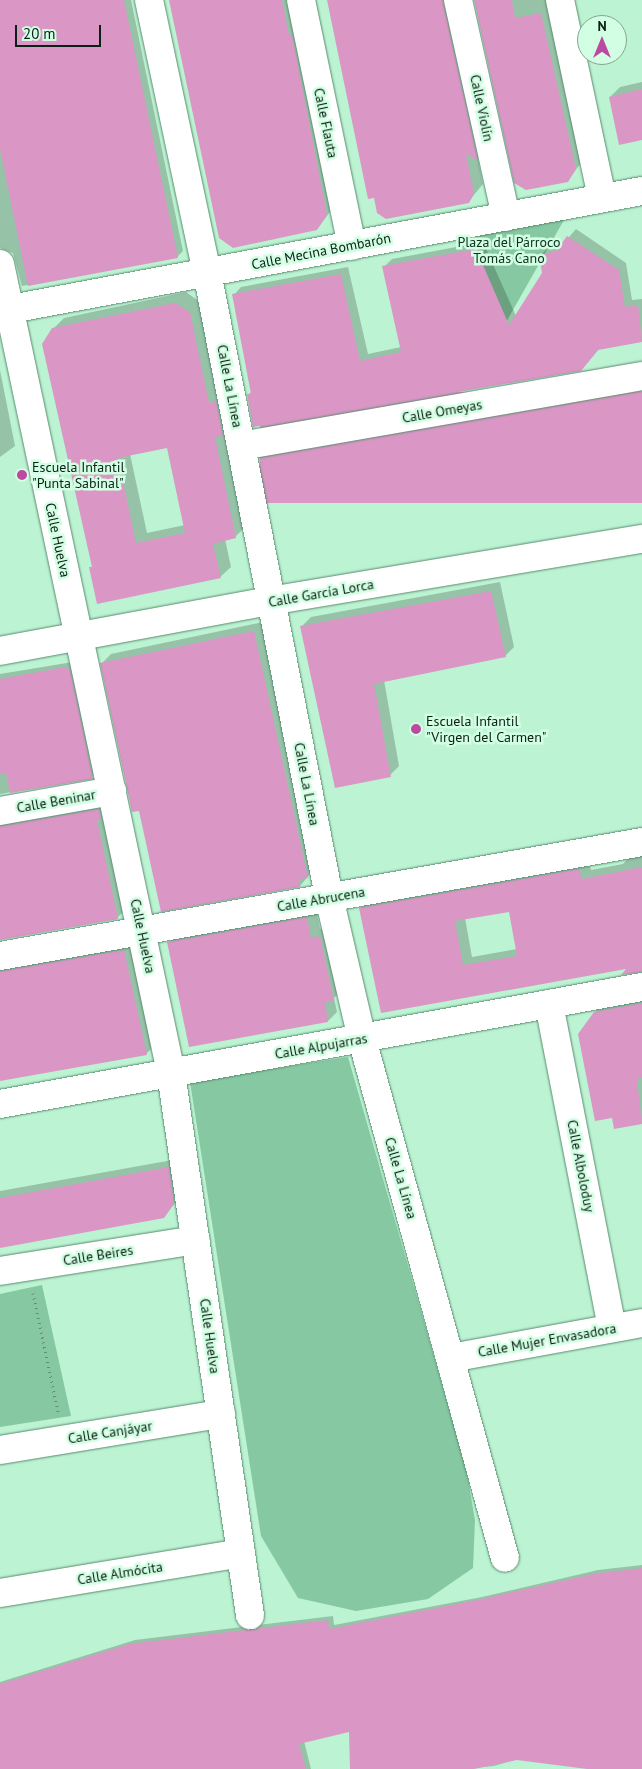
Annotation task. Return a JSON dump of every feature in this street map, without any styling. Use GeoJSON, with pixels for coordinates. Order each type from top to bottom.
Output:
{"type":"FeatureCollection","features":[{"type":"Feature","properties":{"kind":"street","name":"Calle La Línea"},"geometry":{"type":"LineString","coordinates":[[149,0],[207,272],[329,897],[362,1039],[505,1558]]}},
{"type":"Feature","properties":{"kind":"street","name":"Calle Flauta"},"geometry":{"type":"LineString","coordinates":[[301,0],[352,246]]}},
{"type":"Feature","properties":{"kind":"street","name":"Calle Violín"},"geometry":{"type":"LineString","coordinates":[[458,0],[506,217]]}},
{"type":"Feature","properties":{"kind":"street"},"geometry":{"type":"LineString","coordinates":[[560,0],[602,198]]}},
{"type":"Feature","properties":{"kind":"street","name":"Calle Mecina Bombarón"},"geometry":{"type":"LineString","coordinates":[[5,310],[642,191]]}},
{"type":"Feature","properties":{"kind":"street","name":"Calle Huelva"},"geometry":{"type":"LineString","coordinates":[[0,264],[5,310],[79,638],[171,1073],[250,1615]]}},
{"type":"Feature","properties":{"kind":"street","name":"Calle Omeyas"},"geometry":{"type":"LineString","coordinates":[[241,446],[642,376]]}},
{"type":"Feature","properties":{"kind":"street","name":"Calle García Lorca"},"geometry":{"type":"LineString","coordinates":[[0,651],[79,638],[270,601],[642,539]]}},
{"type":"Feature","properties":{"kind":"street","name":"Calle Beninar"},"geometry":{"type":"LineString","coordinates":[[0,811],[112,791]]}},
{"type":"Feature","properties":{"kind":"street","name":"Calle Abrucena"},"geometry":{"type":"LineString","coordinates":[[0,956],[642,842]]}},
{"type":"Feature","properties":{"kind":"street","name":"Calle Alpujarras"},"geometry":{"type":"LineString","coordinates":[[0,1104],[642,987]]}},
{"type":"Feature","properties":{"kind":"street","name":"Calle Alboloduy"},"geometry":{"type":"LineString","coordinates":[[549,1004],[612,1328]]}},
{"type":"Feature","properties":{"kind":"street","name":"Calle Beires"},"geometry":{"type":"LineString","coordinates":[[0,1271],[196,1240]]}},
{"type":"Feature","properties":{"kind":"street","name":"Calle Mujer Envasadora"},"geometry":{"type":"LineString","coordinates":[[451,1358],[642,1323]]}},
{"type":"Feature","properties":{"kind":"street","name":"Calle Canjáyar"},"geometry":{"type":"LineString","coordinates":[[0,1450],[221,1414]]}},
{"type":"Feature","properties":{"kind":"street","name":"Calle Almócita"},"geometry":{"type":"LineString","coordinates":[[0,1593],[241,1553]]}},
{"type":"Feature","properties":{"kind":"path"},"geometry":{"type":"LineString","coordinates":[[28,1267],[64,1439]]}},
{"type":"Feature","properties":{"kind":"green space","name":"Plaza del Párroco Tomás Cano"},"geometry":{"type":"Polygon","coordinates":[[[573,204],[505,324],[462,225],[573,204]]]}},
{"type":"Feature","properties":{"kind":"green space"},"geometry":{"type":"Polygon","coordinates":[[[348,1057],[466,1468],[475,1520],[473,1568],[428,1599],[356,1611],[298,1598],[261,1536],[190,1082],[348,1057]]]}},
{"type":"Feature","properties":{"kind":"green space"},"geometry":{"type":"Polygon","coordinates":[[[42,1285],[71,1416],[0,1427],[0,1294],[42,1285]]]}},
{"type":"Feature","properties":{"kind":"building"},"geometry":{"type":"Polygon","coordinates":[[[0,0],[124,0],[178,258],[28,286],[0,149],[0,0]]]}},
{"type":"Feature","properties":{"kind":"building"},"geometry":{"type":"Polygon","coordinates":[[[169,0],[282,0],[289,35],[292,34],[327,215],[317,230],[233,248],[219,238],[169,0]]]}},
{"type":"Feature","properties":{"kind":"building"},"geometry":{"type":"Polygon","coordinates":[[[327,0],[443,0],[478,161],[466,154],[474,194],[469,203],[386,219],[377,213],[374,198],[368,199],[327,0]]]}},
{"type":"Feature","properties":{"kind":"building"},"geometry":{"type":"Polygon","coordinates":[[[474,0],[512,0],[515,18],[541,13],[576,169],[568,182],[526,190],[514,183],[474,0]]]}},
{"type":"Feature","properties":{"kind":"building"},"geometry":{"type":"Polygon","coordinates":[[[642,89],[642,140],[619,145],[609,97],[642,89]]]}},
{"type":"Feature","properties":{"kind":"building"},"geometry":{"type":"Polygon","coordinates":[[[567,236],[619,270],[625,307],[638,305],[642,342],[598,350],[581,371],[253,427],[247,394],[251,394],[232,294],[341,274],[360,361],[401,352],[382,266],[476,249],[509,325],[542,273],[539,255],[556,251],[567,236]]]}},
{"type":"Feature","properties":{"kind":"building"},"geometry":{"type":"Polygon","coordinates":[[[175,303],[190,312],[209,403],[216,401],[223,435],[215,437],[236,538],[213,544],[221,578],[97,604],[89,567],[92,567],[42,344],[52,328],[175,303]],[[167,448],[118,458],[136,543],[185,533],[167,448]]]}},
{"type":"Feature","properties":{"kind":"building"},"geometry":{"type":"Polygon","coordinates":[[[260,392],[642,392],[642,503],[260,503],[260,392]]]}},
{"type":"Feature","properties":{"kind":"building"},"geometry":{"type":"Polygon","coordinates":[[[491,591],[506,657],[374,684],[391,777],[335,788],[300,626],[491,591]]]}},
{"type":"Feature","properties":{"kind":"building"},"geometry":{"type":"Polygon","coordinates":[[[254,631],[308,878],[299,879],[300,887],[161,912],[139,811],[132,812],[100,663],[254,631]]]}},
{"type":"Feature","properties":{"kind":"building"},"geometry":{"type":"Polygon","coordinates":[[[65,667],[70,669],[93,779],[10,793],[6,773],[0,774],[0,679],[65,667]]]}},
{"type":"Feature","properties":{"kind":"building"},"geometry":{"type":"Polygon","coordinates":[[[99,809],[101,819],[97,820],[118,919],[0,940],[0,826],[99,809]]]}},
{"type":"Feature","properties":{"kind":"building"},"geometry":{"type":"Polygon","coordinates":[[[642,867],[642,972],[621,975],[626,969],[381,1013],[359,908],[579,869],[582,879],[642,867]],[[509,912],[455,921],[463,965],[517,956],[509,912]]]}},
{"type":"Feature","properties":{"kind":"building"},"geometry":{"type":"Polygon","coordinates":[[[307,917],[311,938],[320,936],[334,1001],[325,1002],[328,1022],[189,1047],[167,942],[307,917]]]}},
{"type":"Feature","properties":{"kind":"building"},"geometry":{"type":"Polygon","coordinates":[[[124,950],[147,1055],[0,1081],[0,971],[124,950]]]}},
{"type":"Feature","properties":{"kind":"building"},"geometry":{"type":"Polygon","coordinates":[[[642,1003],[642,1078],[637,1079],[642,1124],[614,1129],[612,1118],[595,1121],[578,1034],[594,1012],[642,1003]]]}},
{"type":"Feature","properties":{"kind":"building"},"geometry":{"type":"Polygon","coordinates":[[[169,1167],[174,1204],[164,1218],[0,1248],[0,1198],[169,1167]]]}},
{"type":"Feature","properties":{"kind":"building"},"geometry":{"type":"Polygon","coordinates":[[[642,1568],[642,1769],[587,1769],[517,1760],[474,1769],[350,1769],[349,1732],[299,1744],[306,1769],[0,1769],[0,1684],[129,1644],[328,1620],[329,1629],[477,1600],[593,1574],[642,1568]]]}},
{"type":"Feature","properties":{"kind":"place","name":"Escuela Infantil \"Punta Sabinal\""},"geometry":{"type":"Point","coordinates":[22,475]}},
{"type":"Feature","properties":{"kind":"place","name":"Escuela Infantil \"Virgen del Carmen\""},"geometry":{"type":"Point","coordinates":[416,729]}}]}
